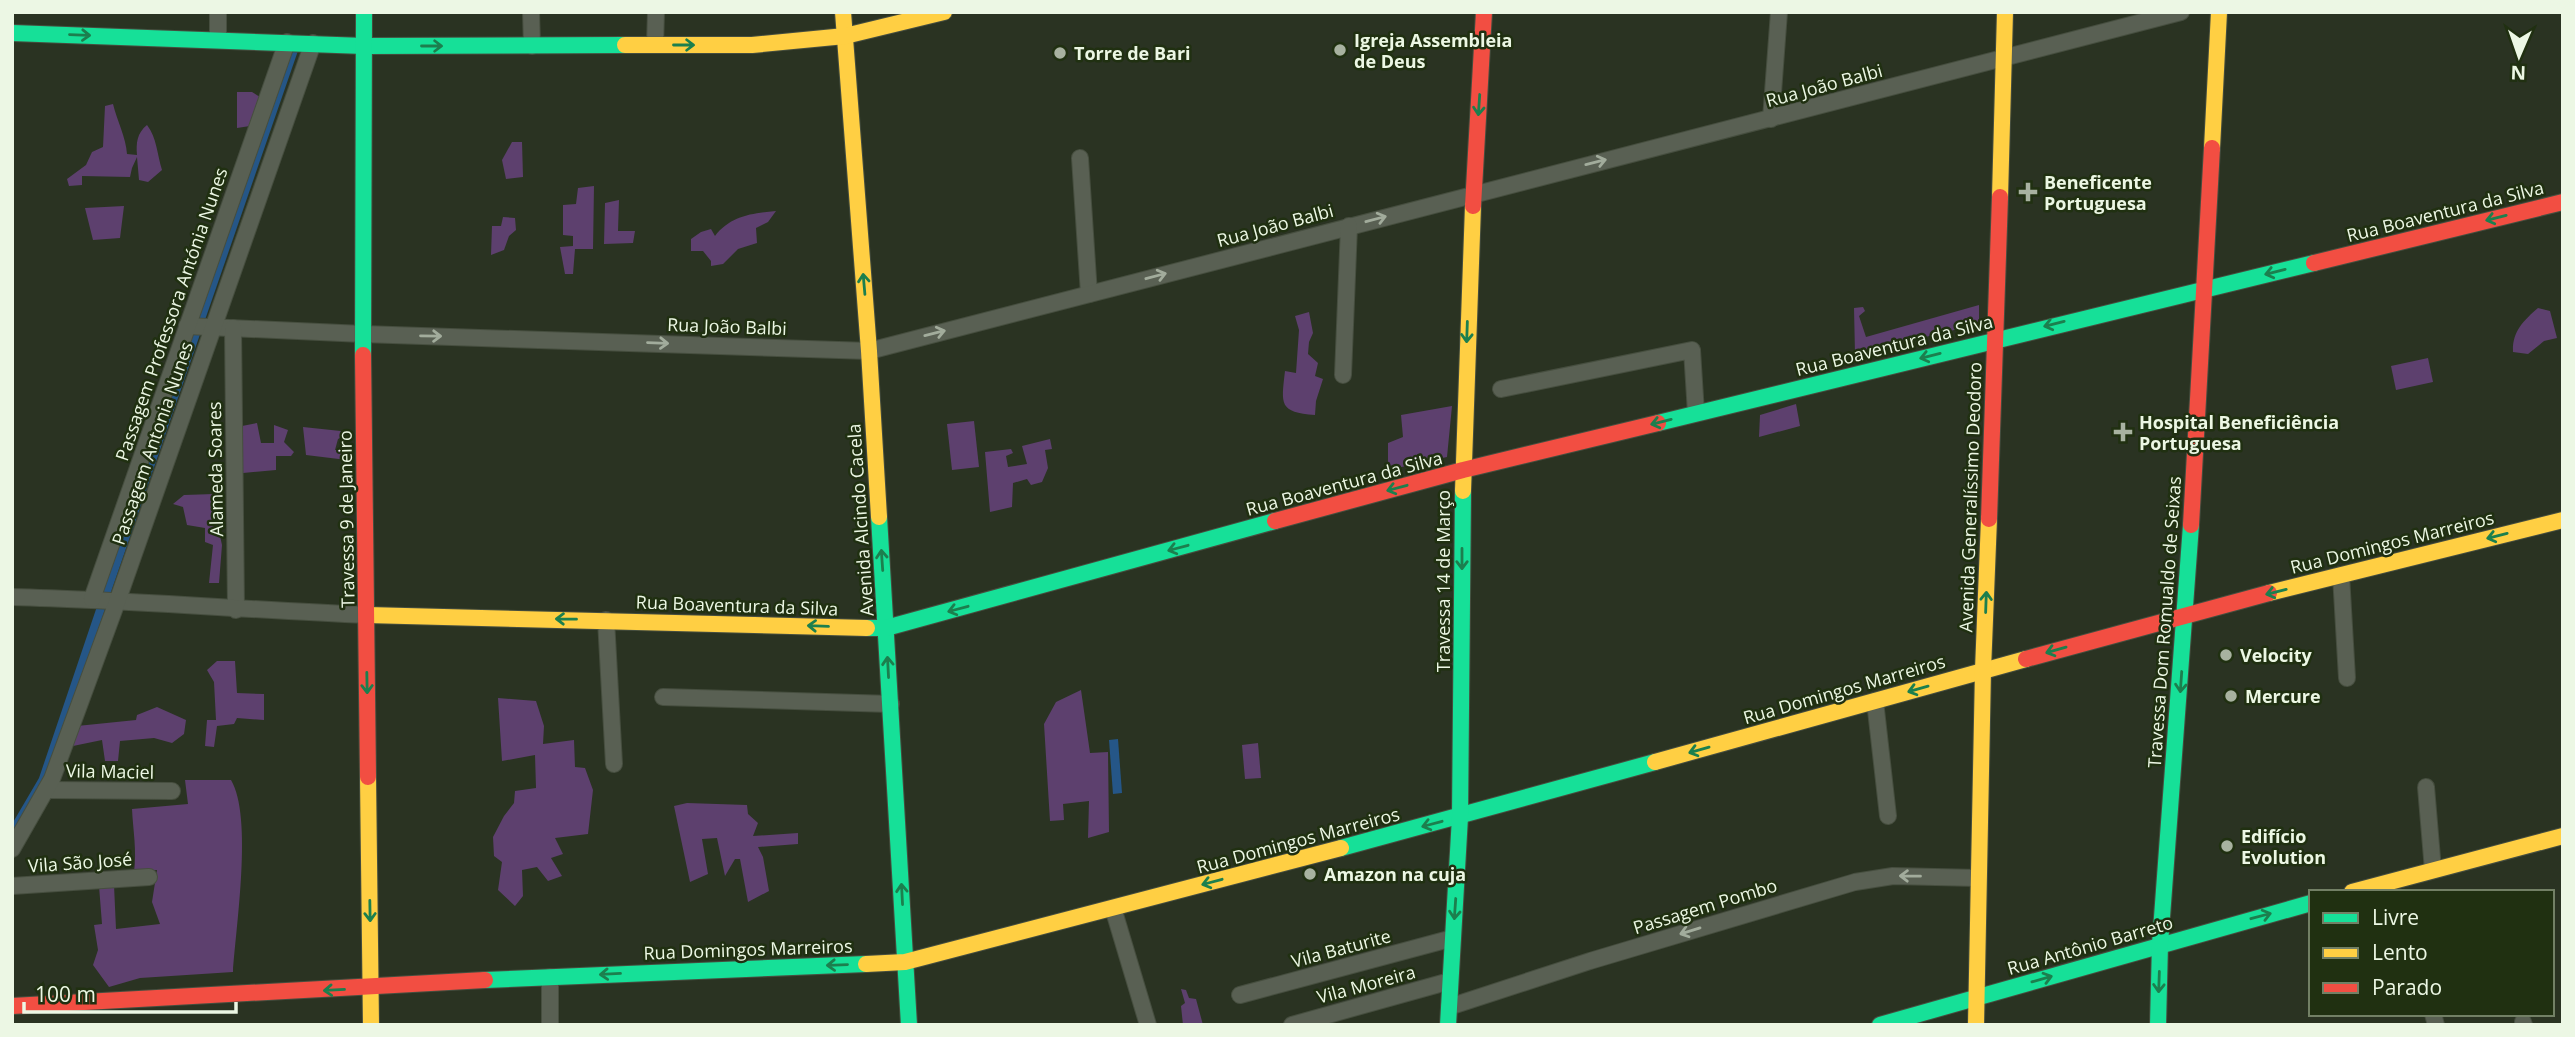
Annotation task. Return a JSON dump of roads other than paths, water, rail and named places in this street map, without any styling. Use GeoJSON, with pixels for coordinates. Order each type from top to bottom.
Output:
{"type":"FeatureCollection","features":[{"type":"Feature","properties":{"kind":"street"},"geometry":{"type":"LineString","coordinates":[[218,40],[219,12]]}},
{"type":"Feature","properties":{"kind":"street","name":"Travessa 9 de Janeiro"},"geometry":{"type":"LineString","coordinates":[[364,12],[363,334],[370,1025]]}},
{"type":"Feature","properties":{"kind":"street"},"geometry":{"type":"LineString","coordinates":[[531,12],[532,46]]}},
{"type":"Feature","properties":{"kind":"street"},"geometry":{"type":"LineString","coordinates":[[655,45],[656,12]]}},
{"type":"Feature","properties":{"kind":"street","name":"Avenida Alcindo Cacela"},"geometry":{"type":"LineString","coordinates":[[843,12],[869,351],[909,1025]]}},
{"type":"Feature","properties":{"kind":"street"},"geometry":{"type":"LineString","coordinates":[[12,33],[364,46],[752,45],[845,36],[944,12]]}},
{"type":"Feature","properties":{"kind":"street","name":"Travessa 14 de Março"},"geometry":{"type":"LineString","coordinates":[[1448,1025],[1460,817],[1463,470],[1473,193],[1485,12]]}},
{"type":"Feature","properties":{"kind":"street"},"geometry":{"type":"LineString","coordinates":[[1770,118],[1779,12]]}},
{"type":"Feature","properties":{"kind":"street","name":"Avenida Generalíssimo Deodoro"},"geometry":{"type":"LineString","coordinates":[[1976,1025],[1983,670],[2005,12]]}},
{"type":"Feature","properties":{"kind":"street","name":"Rua João Balbi"},"geometry":{"type":"LineString","coordinates":[[188,326],[869,351],[2181,12]]}},
{"type":"Feature","properties":{"kind":"street","name":"Travessa Dom Romualdo de Seixas"},"geometry":{"type":"LineString","coordinates":[[2158,1025],[2161,944],[2186,614],[2219,12]]}},
{"type":"Feature","properties":{"kind":"street","name":"Passagem Professora Antónia Nunes"},"geometry":{"type":"LineString","coordinates":[[92,599],[287,42]]}},
{"type":"Feature","properties":{"kind":"street","name":"Passagem Antonia Nunes"},"geometry":{"type":"LineString","coordinates":[[12,849],[46,790],[117,602],[211,327],[313,43]]}},
{"type":"Feature","properties":{"kind":"street"},"geometry":{"type":"LineString","coordinates":[[1080,158],[1089,294]]}},
{"type":"Feature","properties":{"kind":"street","name":"Rua Boaventura da Silva"},"geometry":{"type":"LineString","coordinates":[[92,599],[236,610],[367,615],[887,628],[1463,470],[2563,202]]}},
{"type":"Feature","properties":{"kind":"street"},"geometry":{"type":"LineString","coordinates":[[1343,375],[1349,226]]}},
{"type":"Feature","properties":{"kind":"street","name":"Alameda Soares"},"geometry":{"type":"LineString","coordinates":[[233,328],[236,610]]}},
{"type":"Feature","properties":{"kind":"street"},"geometry":{"type":"LineString","coordinates":[[1501,389],[1692,350],[1696,413]]}},
{"type":"Feature","properties":{"kind":"street","name":"Rua Domingos Marreiros"},"geometry":{"type":"LineString","coordinates":[[12,1006],[550,977],[905,962],[1460,817],[2186,614],[2563,520]]}},
{"type":"Feature","properties":{"kind":"street"},"geometry":{"type":"LineString","coordinates":[[2341,575],[2347,678]]}},
{"type":"Feature","properties":{"kind":"street"},"geometry":{"type":"LineString","coordinates":[[12,597],[92,599]]}},
{"type":"Feature","properties":{"kind":"street"},"geometry":{"type":"LineString","coordinates":[[606,620],[614,764]]}},
{"type":"Feature","properties":{"kind":"street"},"geometry":{"type":"LineString","coordinates":[[663,697],[891,704]]}},
{"type":"Feature","properties":{"kind":"street"},"geometry":{"type":"LineString","coordinates":[[1875,701],[1888,817]]}},
{"type":"Feature","properties":{"kind":"street"},"geometry":{"type":"LineString","coordinates":[[2426,787],[2433,870]]}},
{"type":"Feature","properties":{"kind":"street","name":"Vila Maciel"},"geometry":{"type":"LineString","coordinates":[[46,790],[172,791]]}},
{"type":"Feature","properties":{"kind":"street"},"geometry":{"type":"LineString","coordinates":[[2366,890],[2400,885],[2433,870],[2563,836]]}},
{"type":"Feature","properties":{"kind":"street","name":"Passagem Pombo"},"geometry":{"type":"LineString","coordinates":[[1449,1007],[1603,957],[1855,883],[1893,876],[1978,878]]}},
{"type":"Feature","properties":{"kind":"street","name":"Vila São José"},"geometry":{"type":"LineString","coordinates":[[12,886],[149,877]]}},
{"type":"Feature","properties":{"kind":"street","name":"Rua Antônio Barreto"},"geometry":{"type":"LineString","coordinates":[[1880,1025],[2309,904]]}},
{"type":"Feature","properties":{"kind":"street"},"geometry":{"type":"LineString","coordinates":[[1113,908],[1148,1025]]}},
{"type":"Feature","properties":{"kind":"street","name":"Vila Baturite"},"geometry":{"type":"LineString","coordinates":[[1240,995],[1453,938]]}},
{"type":"Feature","properties":{"kind":"street"},"geometry":{"type":"LineString","coordinates":[[550,977],[550,1025]]}},
{"type":"Feature","properties":{"kind":"street","name":"Vila Moreira"},"geometry":{"type":"LineString","coordinates":[[1292,1025],[1450,981]]}},
{"type":"Feature","properties":{"kind":"water"},"geometry":{"type":"Polygon","coordinates":[[[287,44],[300,45],[46,780],[12,836],[12,824],[39,778],[287,44]]]}},
{"type":"Feature","properties":{"kind":"water"},"geometry":{"type":"Polygon","coordinates":[[[1118,739],[1122,793],[1113,794],[1109,740],[1118,739]]]}},
{"type":"Feature","properties":{"kind":"place","name":"Igreja Assembleia de Deus"},"geometry":{"type":"Point","coordinates":[1340,50]}},
{"type":"Feature","properties":{"kind":"place","name":"Torre de Bari"},"geometry":{"type":"Point","coordinates":[1060,53]}},
{"type":"Feature","properties":{"kind":"place","name":"Beneficente Portuguesa"},"geometry":{"type":"Point","coordinates":[2028,192]}},
{"type":"Feature","properties":{"kind":"place","name":"Hospital Beneficiência Portuguesa"},"geometry":{"type":"Point","coordinates":[2123,432]}},
{"type":"Feature","properties":{"kind":"place","name":"Velocity"},"geometry":{"type":"Point","coordinates":[2226,655]}},
{"type":"Feature","properties":{"kind":"place","name":"Mercure"},"geometry":{"type":"Point","coordinates":[2231,696]}},
{"type":"Feature","properties":{"kind":"place","name":"Edifício Evolution"},"geometry":{"type":"Point","coordinates":[2227,846]}},
{"type":"Feature","properties":{"kind":"place","name":"Amazon na cuja"},"geometry":{"type":"Point","coordinates":[1310,874]}}]}
